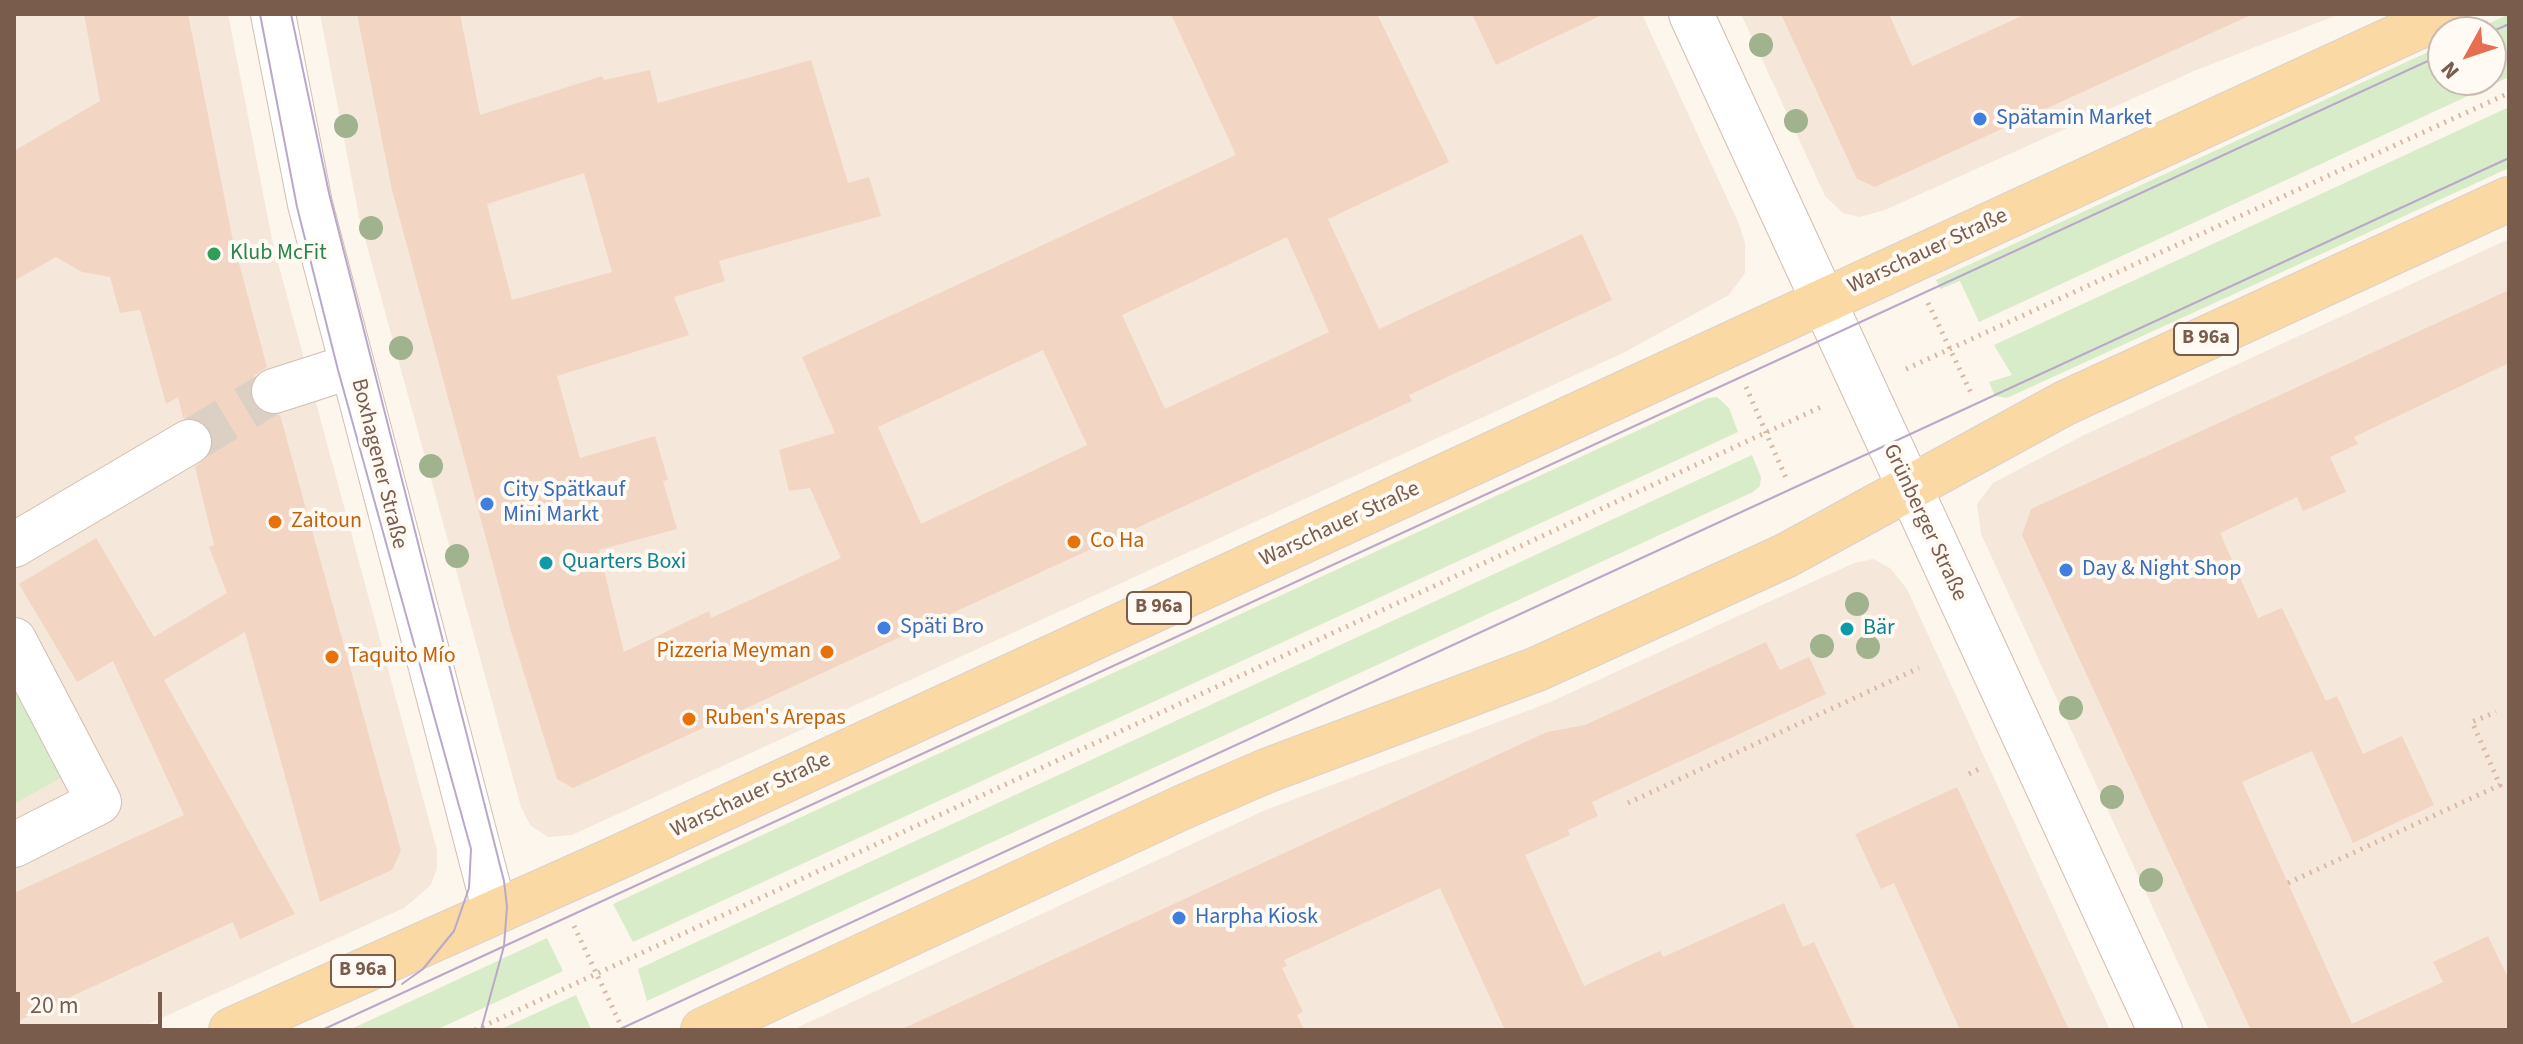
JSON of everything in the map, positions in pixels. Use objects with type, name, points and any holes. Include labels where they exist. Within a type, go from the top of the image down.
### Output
[{"type":"main road","name":"Warschauer Straße","points":[[231,1030],[554,885],[2446,14]]},
{"type":"main road","name":"B 96a","points":[[703,1030],[1252,777],[1537,669],[1800,549],[2065,403],[2509,199]]},
{"type":"street","name":"Boxhagener Straße","points":[[273,14],[310,204],[495,912]]},
{"type":"street","name":"Grünberger Straße","points":[[1691,14],[1908,490],[2160,1030]]},
{"type":"street","points":[[274,391],[352,366]]},
{"type":"street","points":[[14,545],[189,442]]},
{"type":"street","points":[[14,640],[99,802],[14,845]]},
{"type":"path","points":[[1905,369],[1951,351],[2509,93]]},
{"type":"path","points":[[1928,302],[1972,395]]},
{"type":"path","points":[[1745,387],[1786,478]]},
{"type":"path","points":[[475,1030],[1824,406]]},
{"type":"path","points":[[1628,803],[1919,668]]},
{"type":"path","points":[[2288,883],[2500,785],[2472,722],[2496,712]]},
{"type":"path","points":[[1969,774],[1981,768]]},
{"type":"path","points":[[554,885],[623,1030]]},
{"type":"shaded area","points":[[14,14],[228,14],[273,244],[437,850],[437,868],[431,885],[404,908],[135,1030],[14,1030]]},
{"type":"shaded area","points":[[320,14],[1642,14],[1739,224],[1745,243],[1745,273],[1729,295],[1623,353],[572,835],[548,837],[530,825],[521,807],[359,217]]},
{"type":"shaded area","points":[[1741,14],[2340,14],[2194,71],[1885,210],[1859,217],[1843,213],[1825,196]]},
{"type":"shaded area","points":[[2509,239],[2509,1030],[2209,1030],[1981,534],[1977,504],[1993,483],[2084,435]]},
{"type":"shaded area","points":[[1873,559],[1890,568],[1907,589],[2110,1030],[792,1030],[1263,811],[1548,703],[1854,563]]},
{"type":"green space","points":[[2509,14],[2507,78],[2507,16]]},
{"type":"green space","points":[[2427,52],[2427,96],[2468,96],[1979,322],[1960,281],[1940,289],[1936,280]]},
{"type":"green space","points":[[2509,107],[2509,168],[2007,398],[1995,396],[1989,382],[2012,375],[1994,345]]},
{"type":"green space","points":[[1717,397],[1729,408],[1738,432],[633,942],[613,904],[1708,398]]},
{"type":"green space","points":[[1752,455],[1761,477],[1760,486],[1753,492],[647,1001],[638,969]]},
{"type":"green space","points":[[14,688],[20,690],[64,776],[14,804]]},
{"type":"green space","points":[[547,938],[563,971],[436,1030],[349,1030]]},
{"type":"green space","points":[[576,995],[591,1029],[499,1030]]},
{"type":"building","points":[[84,14],[188,14],[233,241],[267,367],[255,375],[250,386],[250,398],[258,410],[268,415],[280,415],[401,851],[392,870],[320,902],[245,632],[164,680],[295,914],[240,939],[233,922],[14,1023],[14,893],[184,815],[113,661],[77,682],[19,584],[96,538],[154,637],[227,593],[209,547],[214,545],[195,467],[211,454],[214,441],[211,430],[201,420],[183,418],[178,397],[166,404],[140,310],[120,313],[110,277],[82,272],[56,257],[14,281],[14,151],[100,101]]},
{"type":"building","points":[[357,14],[460,14],[480,115],[602,76],[604,80],[650,70],[658,103],[811,60],[848,183],[869,177],[881,216],[719,261],[725,281],[674,297],[689,335],[557,376],[580,458],[655,436],[668,480],[663,481],[677,529],[599,550],[624,652],[709,611],[711,618],[841,558],[810,488],[789,491],[779,450],[835,433],[802,357],[1236,155],[1171,14],[1377,14],[1449,162],[1328,219],[1379,329],[1582,234],[1612,300],[1409,395],[1412,401],[573,788],[557,779],[512,635],[392,190]],"holes":[[[584,173],[612,272],[512,300],[487,204]],[[1287,237],[1329,332],[1165,409],[1122,315]],[[1043,350],[1087,445],[921,524],[878,427]]]},
{"type":"building","points":[[1472,14],[1604,14],[1496,65]]},
{"type":"building","points":[[1781,14],[1889,14],[1912,66],[2026,14],[2253,14],[1875,187],[1857,179]]},
{"type":"building","points":[[2509,290],[2509,363],[2354,437],[2358,444],[2330,457],[2346,492],[2303,511],[2297,497],[2220,533],[2258,618],[2282,608],[2326,701],[2337,696],[2363,754],[2402,736],[2434,805],[2353,843],[2312,751],[2242,782],[2352,1024],[2443,982],[2433,962],[2488,936],[2509,980],[2509,1030],[2251,1030],[2022,535],[2031,509]]},
{"type":"building","points":[[1766,642],[1780,670],[1809,657],[1826,694],[1592,802],[1598,816],[1568,830],[1570,835],[1525,855],[1584,986],[1660,951],[1663,957],[1784,903],[1803,947],[1814,942],[1855,1030],[1505,1030],[1440,888],[1284,960],[1287,966],[1282,968],[1303,1012],[1297,1015],[1304,1030],[900,1030],[1547,732],[1585,725]]},
{"type":"building","points":[[1957,787],[2069,1030],[1960,1030],[1894,883],[1881,889],[1855,834]]},
{"type":"tunnel","points":[[189,442],[274,391]]},
{"type":"tram line","points":[[260,14],[297,207],[338,370],[471,849],[469,888],[454,931],[423,969],[402,984]]},
{"type":"tram line","points":[[291,14],[329,193],[504,881],[507,907],[504,946],[481,1030]]},
{"type":"tram line","points":[[322,1030],[2427,61]]},
{"type":"tram line","points":[[618,1030],[2509,158]]},
{"type":"place","name":"Spätamin Market","points":[[1980,119]]},
{"type":"place","name":"Klub McFit","points":[[214,254]]},
{"type":"place","name":"City Spätkauf Mini Markt","points":[[487,504]]},
{"type":"place","name":"Zaitoun","points":[[275,522]]},
{"type":"place","name":"Co Ha","points":[[1074,542]]},
{"type":"place","name":"Quarters Boxi","points":[[546,563]]},
{"type":"place","name":"Day & Night Shop","points":[[2066,570]]},
{"type":"place","name":"Späti Bro","points":[[884,628]]},
{"type":"place","name":"Bär","points":[[1847,629]]},
{"type":"place","name":"Pizzeria Meyman","points":[[827,652]]},
{"type":"place","name":"Taquito Mío","points":[[332,657]]},
{"type":"place","name":"Ruben's Arepas","points":[[689,719]]},
{"type":"place","name":"Harpha Kiosk","points":[[1179,918]]}]
